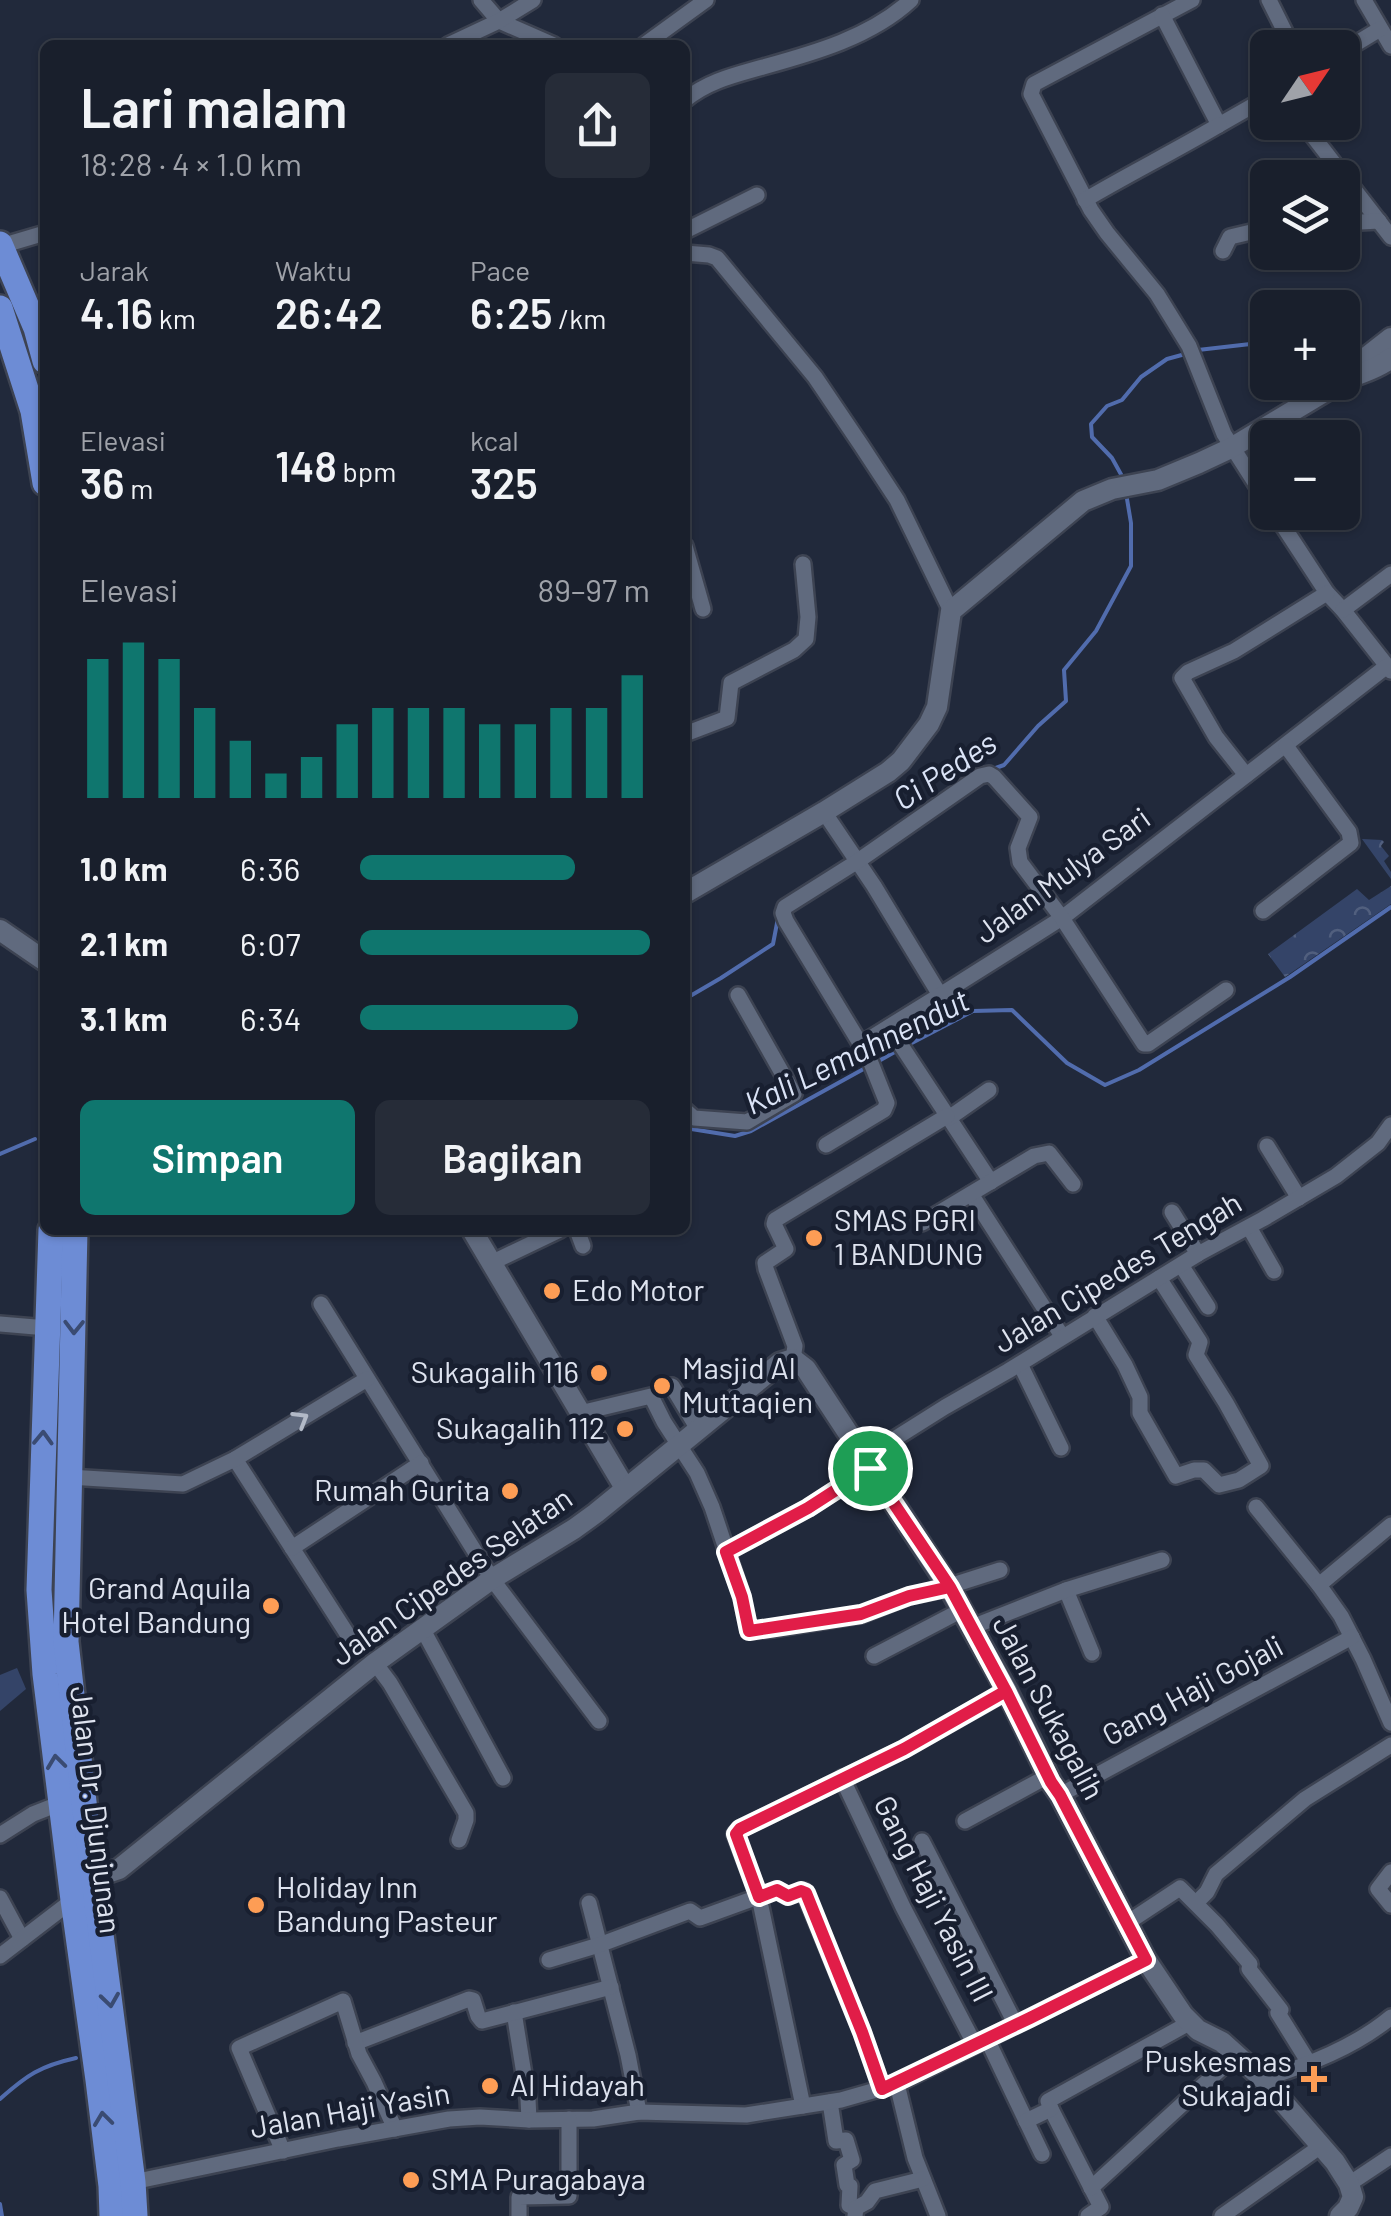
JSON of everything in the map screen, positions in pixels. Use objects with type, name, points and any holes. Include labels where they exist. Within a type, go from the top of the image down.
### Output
[{"type":"highway","points":[[0,245],[40,343]]},
{"type":"highway","points":[[0,308],[33,411],[40,453]]},
{"type":"highway","name":"Jalan Dr. Djunjunan","points":[[51,1235],[39,1590],[45,1674],[112,2216]]},
{"type":"highway","name":"Jalan Dr. Djunjunan","points":[[75,1235],[66,1642],[135,2216]]},
{"type":"street","points":[[480,0],[499,21],[543,40]]},
{"type":"street","points":[[459,40],[533,0]]},
{"type":"street","points":[[651,40],[706,0]]},
{"type":"street","points":[[690,97],[711,83],[857,35],[910,0]]},
{"type":"street","points":[[1192,0],[1031,89],[1086,200],[1106,232],[1158,294],[1191,351],[1231,448],[1250,476]]},
{"type":"street","points":[[1269,0],[1284,30]]},
{"type":"street","points":[[1364,0],[1391,46]]},
{"type":"street","points":[[1162,15],[1219,125]]},
{"type":"street","points":[[1360,41],[1380,29]]},
{"type":"street","points":[[1086,200],[1250,107]]},
{"type":"street","points":[[1316,140],[1391,237]]},
{"type":"street","points":[[690,229],[757,195]]},
{"type":"street","points":[[1360,222],[1380,221]]},
{"type":"street","points":[[1223,251],[1230,237],[1250,232]]},
{"type":"street","points":[[0,245],[40,234]]},
{"type":"street","points":[[690,253],[717,258],[815,377],[896,500],[951,612],[941,693],[929,724],[901,761],[824,812],[690,890]]},
{"type":"street","points":[[1360,365],[1391,338]]},
{"type":"street","points":[[1360,374],[1391,358]]},
{"type":"street","points":[[951,612],[1083,502],[1112,489],[1172,475],[1231,448],[1312,400]]},
{"type":"street","points":[[1286,530],[1327,593],[1389,669]]},
{"type":"street","points":[[690,564],[703,609]]},
{"type":"street","points":[[690,732],[727,718],[731,683],[794,650],[806,639],[803,564]]},
{"type":"street","points":[[1343,610],[1391,574]]},
{"type":"street","points":[[1246,775],[1216,737],[1182,678],[1234,651],[1327,593]]},
{"type":"street","name":"Jalan Mulya Sari","points":[[865,1051],[940,994],[1062,918],[1389,669]]},
{"type":"street","points":[[1263,911],[1351,843],[1349,832],[1286,746]]},
{"type":"street","points":[[826,1145],[884,1110],[887,1103],[865,1051],[782,913],[791,902],[858,861],[980,776],[988,774],[1030,817],[1018,848],[1020,862],[1062,918],[1144,1044],[1226,990]]},
{"type":"street","points":[[824,812],[940,994]]},
{"type":"street","points":[[0,930],[40,958]]},
{"type":"street","points":[[690,1114],[746,1122],[794,1094],[738,995]]},
{"type":"street","points":[[893,1033],[991,1182]]},
{"type":"street","points":[[948,1117],[989,1090]]},
{"type":"street","name":"Jalan Sukagalih","points":[[948,1117],[775,1220],[786,1249],[766,1263],[766,1269],[795,1346],[794,1358],[806,1369],[950,1587],[1146,1960],[1190,2023],[1222,2042],[1263,2079],[1349,2184]]},
{"type":"street","name":"Jalan Cipedes Tengah","points":[[726,1552],[808,1508],[945,1406],[1198,1254],[1300,1198],[1362,1158],[1391,1125]]},
{"type":"street","points":[[1267,1146],[1300,1198]]},
{"type":"street","points":[[922,1223],[1034,1156],[1050,1152],[1073,1184]]},
{"type":"street","points":[[971,1194],[1062,1336]]},
{"type":"street","points":[[1172,1212],[1198,1254]]},
{"type":"street","points":[[1249,1226],[1274,1270]]},
{"type":"street","points":[[475,1235],[625,1488]]},
{"type":"street","points":[[491,1263],[550,1235]]},
{"type":"street","points":[[579,1235],[583,1246]]},
{"type":"street","points":[[1181,1264],[1208,1308]]},
{"type":"street","points":[[1095,1316],[1125,1365],[1140,1396],[1140,1413],[1176,1476],[1204,1470],[1220,1485],[1239,1480],[1261,1466],[1196,1355],[1200,1342],[1159,1278]]},
{"type":"street","points":[[321,1304],[492,1578],[599,1721]]},
{"type":"street","points":[[0,1324],[48,1328]]},
{"type":"street","name":"Jalan Cipedes Selatan","points":[[95,1877],[120,1869],[422,1628],[492,1578],[574,1529],[780,1362],[794,1358]]},
{"type":"street","points":[[1020,1364],[1061,1448]]},
{"type":"street","points":[[69,1477],[183,1484],[234,1459],[368,1379]]},
{"type":"street","points":[[672,1386],[698,1429]]},
{"type":"street","points":[[580,1414],[651,1396],[697,1473],[712,1507],[742,1597],[749,1631],[861,1614],[1000,1570]]},
{"type":"street","points":[[234,1459],[353,1643]]},
{"type":"street","points":[[292,1548],[421,1463]]},
{"type":"street","points":[[1256,1507],[1340,1616],[1391,1723]]},
{"type":"street","points":[[1319,1585],[1391,1526]]},
{"type":"street","points":[[874,1656],[967,1618],[1162,1560]]},
{"type":"street","points":[[1066,1590],[1092,1653]]},
{"type":"street","points":[[422,1628],[504,1778]]},
{"type":"street","name":"Gang Haji Gojali","points":[[1060,1795],[1352,1637]]},
{"type":"street","points":[[376,1663],[466,1812],[459,1840]]},
{"type":"street","points":[[803,2106],[759,1897],[736,1834],[904,1749],[1006,1691]]},
{"type":"street","points":[[1196,1903],[1216,1874],[1305,1799],[1391,1745]]},
{"type":"street","points":[[965,1820],[1048,1776]]},
{"type":"street","name":"Gang Haji Yasin III","points":[[842,1778],[903,1907],[1042,2154]]},
{"type":"street","points":[[0,1835],[61,1802]]},
{"type":"street","points":[[922,1841],[1016,2025]]},
{"type":"street","points":[[1391,1872],[1378,1888],[1391,1905]]},
{"type":"street","points":[[1126,1923],[1178,1888],[1250,1964],[1281,2010],[1278,2013],[1309,2063]]},
{"type":"street","points":[[549,1960],[690,1911],[700,1918],[777,1890],[788,1896],[806,1893],[862,2032],[889,2086],[938,2216]]},
{"type":"street","points":[[0,1898],[22,1939]]},
{"type":"street","points":[[0,1956],[72,1900]]},
{"type":"street","points":[[590,1903],[639,2112]]},
{"type":"street","name":"Jalan Haji Yasin","points":[[133,2182],[449,2119],[569,2120],[639,2112],[746,2114],[830,2102],[889,2086],[1146,1960]]},
{"type":"street","points":[[355,2043],[469,1999],[482,2021],[611,1987]]},
{"type":"street","points":[[282,2150],[239,2048],[343,2002],[355,2043],[394,2129]]},
{"type":"street","points":[[514,2012],[528,2120]]},
{"type":"street","points":[[1263,2079],[1309,2063],[1376,2029],[1391,2017]]},
{"type":"street","points":[[1088,2216],[1101,2206],[1048,2101],[1190,2023]]},
{"type":"street","points":[[1091,2188],[1237,2054]]},
{"type":"street","points":[[830,2102],[836,2141],[846,2140],[852,2160],[844,2165],[850,2206],[862,2210],[875,2191],[923,2178]]},
{"type":"street","points":[[1026,2121],[1052,2109]]},
{"type":"street","points":[[519,2216],[519,2197],[569,2196],[569,2120]]},
{"type":"street","points":[[1222,2216],[1321,2146]]},
{"type":"street","points":[[1340,2216],[1353,2197],[1349,2184],[1391,2156]]},
{"type":"green space","points":[[1362,839],[1384,842],[1381,846],[1389,856],[1384,861],[1391,879]]},
{"type":"green space","points":[[1391,886],[1391,904],[1285,977],[1268,954],[1357,889],[1369,900]]},
{"type":"green space","points":[[17,1668],[26,1689],[0,1711],[0,1675]]},
{"type":"waterway","name":"Ci Pedes","points":[[1198,350],[1250,344]]},
{"type":"waterway","name":"Ci Pedes","points":[[1123,478],[1112,458],[1092,437],[1091,424],[1107,406],[1122,400],[1141,377],[1167,359],[1189,353]]},
{"type":"waterway","name":"Ci Pedes","points":[[993,769],[1004,765],[1066,701],[1064,670],[1096,631],[1131,566],[1126,493]]},
{"type":"waterway","name":"Kali Lemahnendut","points":[[908,1045],[973,1011],[1012,1010],[1067,1063],[1105,1085],[1139,1070],[1290,977],[1391,907]]},
{"type":"waterway","name":"Ci Pedes","points":[[690,996],[773,944],[778,918]]},
{"type":"waterway","name":"Kali Lemahnendut","points":[[877,1062],[900,1049]]},
{"type":"waterway","name":"Kali Lemahnendut","points":[[690,1129],[735,1136],[751,1131],[869,1066]]},
{"type":"waterway","name":"Ci Pedes","points":[[0,1154],[35,1139]]},
{"type":"waterway","points":[[0,2099],[35,2072],[76,2058]]},
{"type":"waterway","points":[[0,2204],[2,2216]]},
{"type":"place","name":"SMAS PGRI 1 BANDUNG","points":[[814,1238]]},
{"type":"place","name":"Edo Motor","points":[[552,1291]]},
{"type":"place","name":"Sukagalih 116","points":[[599,1373]]},
{"type":"place","name":"Masjid Al Muttaqien","points":[[662,1386]]},
{"type":"place","name":"Sukagalih 112","points":[[625,1429]]},
{"type":"place","name":"Rumah Gurita","points":[[510,1491]]},
{"type":"place","name":"Grand Aquila Hotel Bandung","points":[[271,1606]]},
{"type":"place","name":"Holiday Inn Bandung Pasteur","points":[[256,1905]]},
{"type":"place","name":"Puskesmas Sukajadi","points":[[1314,2079]]},
{"type":"place","name":"Al Hidayah","points":[[490,2086]]},
{"type":"place","name":"SMA Puragabaya","points":[[411,2180]]},
{"type":"route","points":[[870,1468],[808,1508],[726,1552],[749,1631],[861,1614],[909,1596],[950,1587],[1006,1691],[1051,1782],[1146,1960],[882,2089],[806,1893],[788,1896],[777,1890],[759,1897],[736,1834],[806,1795],[904,1749],[1006,1691],[972,1627],[950,1587],[870,1468]]}]
